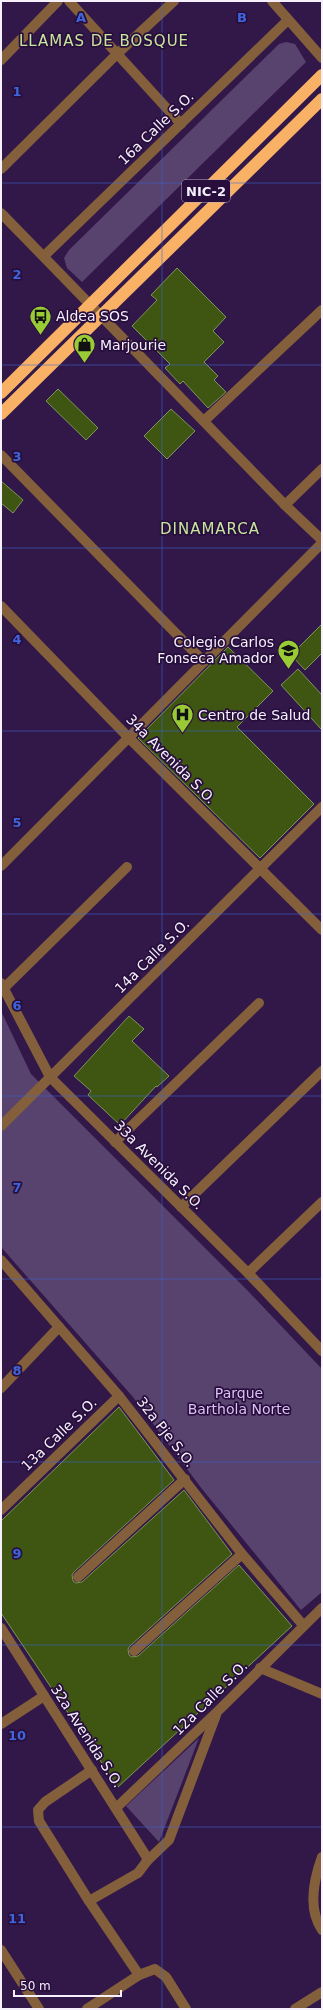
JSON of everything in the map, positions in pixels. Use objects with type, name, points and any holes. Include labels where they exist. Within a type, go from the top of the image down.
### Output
[{"type":"highway","name":"NIC-2","points":[[1,393],[91,306],[322,75]]},
{"type":"highway","name":"NIC-2","points":[[1,414],[322,99]]},
{"type":"street","points":[[1,60],[58,1]]},
{"type":"street","points":[[69,1],[181,124]]},
{"type":"street","points":[[1,169],[117,54],[174,1]]},
{"type":"street","points":[[272,1],[322,58]]},
{"type":"street","name":"16a Calle S.O.","points":[[44,256],[288,20]]},
{"type":"street","points":[[1,213],[285,505],[322,540]]},
{"type":"street","points":[[204,421],[322,310]]},
{"type":"street","points":[[1,455],[204,662]]},
{"type":"street","points":[[285,505],[322,469]]},
{"type":"street","points":[[1,866],[322,543]]},
{"type":"street","name":"34a Avenida S.O.","points":[[1,606],[128,737],[322,930]]},
{"type":"street","name":"14a Calle S.O.","points":[[1,1126],[322,807]]},
{"type":"street","points":[[2,985],[126,867]]},
{"type":"street","name":"33a Avenida S.O.","points":[[2,985],[50,1077],[321,1347]]},
{"type":"street","points":[[115,1142],[258,1002]]},
{"type":"street","points":[[181,1207],[322,1071]]},
{"type":"street","points":[[248,1273],[322,1202]]},
{"type":"street","name":"32a Pje S.O.","points":[[1,1260],[119,1396],[242,1554],[303,1626]]},
{"type":"street","points":[[1,1388],[60,1328]]},
{"type":"street","name":"13a Calle S.O.","points":[[1,1510],[119,1396]]},
{"type":"street","points":[[78,1578],[185,1479]]},
{"type":"street","points":[[134,1651],[242,1554]]},
{"type":"street","name":"12a Calle S.O.","points":[[116,1808],[217,1712],[322,1608]]},
{"type":"street","name":"32a Avenida S.O.","points":[[1,1628],[116,1808],[146,1856],[147,1861]]},
{"type":"street","points":[[260,1668],[322,1694]]},
{"type":"street","points":[[1,1724],[44,1696]]},
{"type":"street","points":[[89,1901],[138,1873],[147,1861],[169,1840],[217,1712]]},
{"type":"street","points":[[92,1770],[45,1802],[38,1810],[38,1821],[89,1901],[139,1975]]},
{"type":"street","points":[[322,1857],[314,1877],[313,1903],[318,1924],[322,1930]]},
{"type":"street","points":[[1,1950],[38,2009]]},
{"type":"street","points":[[87,2009],[139,1975],[155,1969],[166,1977],[186,2009]]},
{"type":"street","points":[[295,2009],[322,1992]]},
{"type":"green space","points":[[286,42],[295,44],[306,62],[82,282],[67,268],[64,258],[69,250],[279,44]]},
{"type":"green space","name":"Parque Barthola Norte","points":[[1,1011],[31,1074],[249,1292],[322,1369],[322,1592],[301,1610],[202,1489],[133,1397],[1,1247]]},
{"type":"green space","points":[[199,1738],[159,1842],[126,1806]]},
{"type":"building","points":[[177,268],[226,317],[213,331],[224,342],[204,362],[218,376],[214,380],[226,392],[208,408],[183,381],[180,384],[165,368],[170,364],[132,326],[157,300],[151,295]]},
{"type":"building","points":[[58,389],[98,428],[86,440],[46,401]]},
{"type":"building","points":[[171,409],[195,431],[167,459],[144,436]]},
{"type":"building","points":[[1,481],[23,500],[13,513],[1,503]]},
{"type":"building","points":[[322,624],[322,653],[305,670],[291,655]]},
{"type":"building","name":"Centro de Salud","points":[[228,647],[273,691],[237,727],[314,804],[260,858],[138,738]]},
{"type":"building","points":[[298,669],[322,695],[322,730],[281,685]]},
{"type":"building","points":[[129,1016],[144,1029],[132,1041],[169,1076],[157,1087],[156,1086],[120,1125],[88,1095],[91,1091],[74,1076]]},
{"type":"building","points":[[119,1407],[174,1480],[74,1572],[72,1575],[73,1581],[76,1583],[82,1582],[184,1490],[232,1554],[130,1646],[128,1649],[129,1655],[132,1657],[138,1656],[239,1565],[292,1626],[118,1787],[1,1613],[1,1521]]},
{"type":"place","name":"Aldea SOS","points":[[41,336]]},
{"type":"place","name":"Marjourie","points":[[85,364]]},
{"type":"place","name":"Colegio Carlos Fonseca Amador","points":[[289,670]]},
{"type":"place","name":"Centro de Salud","points":[[182,734]]},
{"type":"district","name":"LLAMAS DE BOSQUE","points":[[104,41]]},
{"type":"district","name":"DINAMARCA","points":[[210,529]]}]
